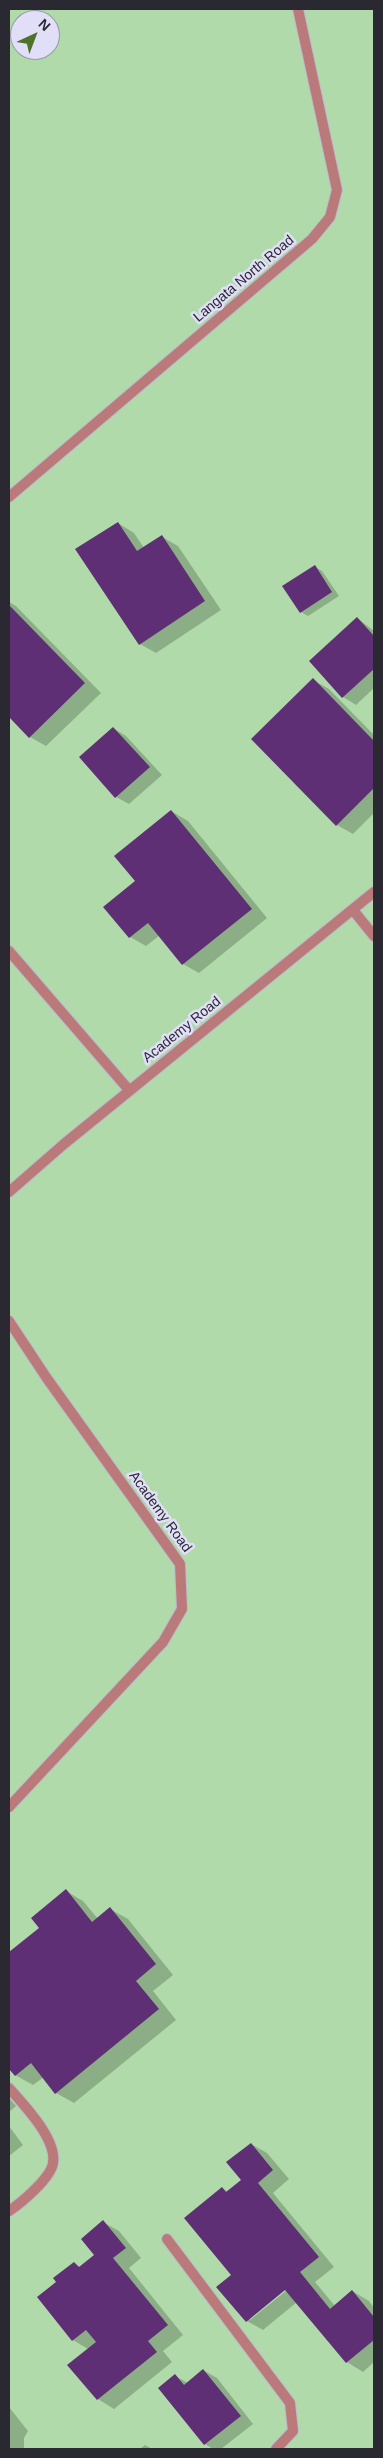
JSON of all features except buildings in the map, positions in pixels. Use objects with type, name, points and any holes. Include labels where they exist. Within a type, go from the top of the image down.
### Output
[{"type":"street","name":"Langata North Road","points":[[9,497],[312,239],[330,217],[337,190],[298,9]]},
{"type":"street","name":"Academy Road","points":[[9,1192],[129,1090],[374,892]]},
{"type":"street","points":[[353,910],[374,936]]},
{"type":"street","points":[[9,951],[129,1090]]},
{"type":"street","name":"Academy Road","points":[[9,1321],[46,1377],[180,1564],[182,1609],[163,1642],[9,1807]]},
{"type":"street","points":[[9,2088],[37,2120],[53,2152],[53,2165],[46,2176],[20,2203],[9,2211]]},
{"type":"street","points":[[167,2239],[290,2403],[293,2430],[276,2449]]},
{"type":"green space","points":[[9,9],[374,9],[374,2449],[9,2449]]}]
